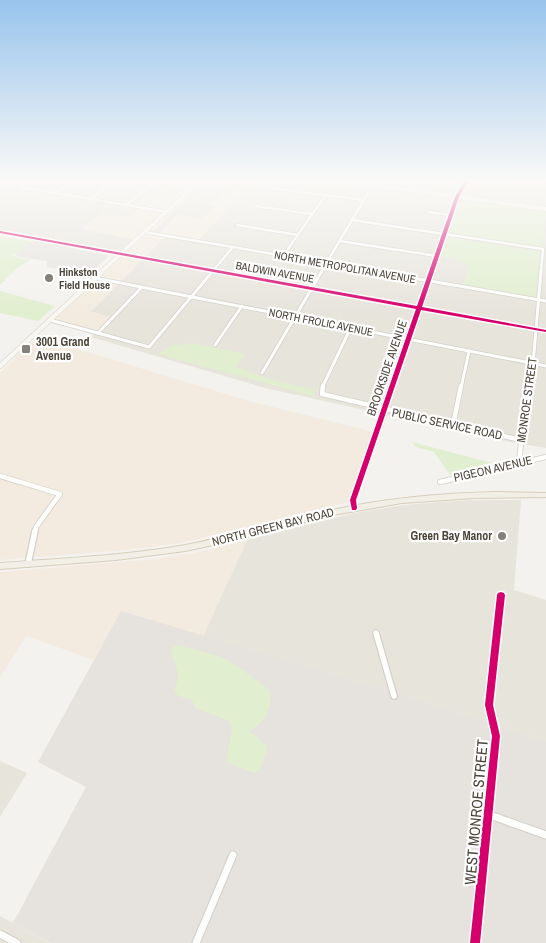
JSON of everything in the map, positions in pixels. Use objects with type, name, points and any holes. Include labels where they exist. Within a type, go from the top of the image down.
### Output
[{"type":"main road","name":"NORTH GREEN BAY ROAD","points":[[0,566],[132,555],[184,548],[354,508],[410,499],[457,496],[546,495]]},
{"type":"street","points":[[0,366],[153,224]]},
{"type":"street","points":[[283,256],[305,224]]},
{"type":"street","points":[[262,373],[350,224]]},
{"type":"street","points":[[378,224],[444,234]]},
{"type":"street","name":"BROOKSIDE AVENUE","points":[[354,508],[352,500],[448,224]]},
{"type":"street","points":[[237,225],[298,235]]},
{"type":"street","name":"BALDWIN AVENUE","points":[[0,232],[546,331]]},
{"type":"street","name":"NORTH METROPOLITAN AVENUE","points":[[144,232],[546,301]]},
{"type":"street","name":"MONROE STREET","points":[[444,234],[543,249],[544,261],[538,300],[530,398],[524,416],[519,462]]},
{"type":"street","points":[[340,241],[437,256]]},
{"type":"street","points":[[50,320],[149,347],[232,247]]},
{"type":"street","points":[[541,273],[546,274]]},
{"type":"street","name":"NORTH FROLIC AVENUE","points":[[95,278],[546,366]]},
{"type":"street","points":[[98,333],[142,287]]},
{"type":"street","points":[[214,345],[242,306]]},
{"type":"street","name":"PUBLIC SERVICE ROAD","points":[[351,328],[322,388],[321,393],[325,396],[521,440]]},
{"type":"street","points":[[453,425],[469,351]]},
{"type":"street","name":"PIGEON AVENUE","points":[[440,482],[519,462],[546,458]]},
{"type":"street","points":[[0,476],[60,494],[36,527],[28,564]]},
{"type":"street","name":"WEST MONROE STREET","points":[[475,943],[490,815],[496,736],[488,705],[501,594]]},
{"type":"street","points":[[376,633],[394,696]]},
{"type":"street","points":[[490,815],[546,835]]},
{"type":"street","points":[[196,943],[233,855]]},
{"type":"street","points":[[0,934],[17,943]]},
{"type":"shaded area","points":[[0,224],[88,224],[82,229],[133,239],[118,252],[0,230]]},
{"type":"shaded area","points":[[88,224],[149,224],[133,239],[82,229]]},
{"type":"shaded area","points":[[157,224],[214,224],[199,240],[167,235],[90,311],[110,317],[97,331],[58,320],[57,318]]},
{"type":"shaded area","points":[[161,224],[168,224],[161,232],[152,232]]},
{"type":"shaded area","points":[[214,224],[546,224],[546,448],[515,443],[265,388],[91,337],[110,317],[90,312],[167,235],[199,240]]},
{"type":"shaded area","points":[[31,242],[72,246],[70,248],[108,255],[106,257],[108,257],[88,273],[47,267],[47,261],[15,256],[17,255],[15,254]]},
{"type":"shaded area","points":[[38,337],[249,401],[374,432],[349,502],[181,543],[126,550],[0,560],[0,372]]},
{"type":"shaded area","points":[[470,500],[521,500],[514,590],[546,600],[546,741],[430,703],[203,636],[247,540],[354,513],[404,505]]},
{"type":"shaded area","points":[[247,540],[203,636],[121,611],[94,660],[26,636],[0,677],[0,572],[156,559],[199,552]]},
{"type":"shaded area","points":[[121,611],[430,703],[546,741],[546,943],[51,943],[13,923],[86,787],[38,762]]},
{"type":"shaded area","points":[[0,761],[27,773],[0,817]]},
{"type":"shaded area","points":[[0,916],[13,923],[50,943],[0,943]]},
{"type":"green space","points":[[452,224],[545,224],[542,247],[449,233]]},
{"type":"green space","points":[[0,237],[32,241],[12,256],[31,260],[17,268],[0,285]]},
{"type":"green space","points":[[448,237],[540,252],[536,297],[464,285],[469,266],[471,266],[464,262],[441,256]]},
{"type":"green space","points":[[0,291],[55,306],[38,321],[0,313]]},
{"type":"green space","points":[[192,343],[245,354],[236,367],[273,380],[317,390],[313,396],[158,354],[171,346]]},
{"type":"green space","points":[[412,442],[492,463],[451,476],[434,452],[416,447]]},
{"type":"green space","points":[[179,645],[221,657],[270,690],[271,702],[267,714],[250,731],[268,747],[260,769],[254,773],[226,762],[232,729],[230,721],[195,708],[192,700],[178,696],[174,691],[178,676],[175,662],[170,652],[173,647]]},
{"type":"cycle path","points":[[354,508],[353,500],[448,224]]},
{"type":"cycle path","points":[[0,232],[546,331]]},
{"type":"cycle path","points":[[475,943],[496,736],[489,705],[501,595]]},
{"type":"place","name":"Hinkston Field House","points":[[49,278]]},
{"type":"place","name":"3001 Grand Avenue","points":[[26,349]]},
{"type":"place","name":"Green Bay Manor","points":[[502,536]]}]
